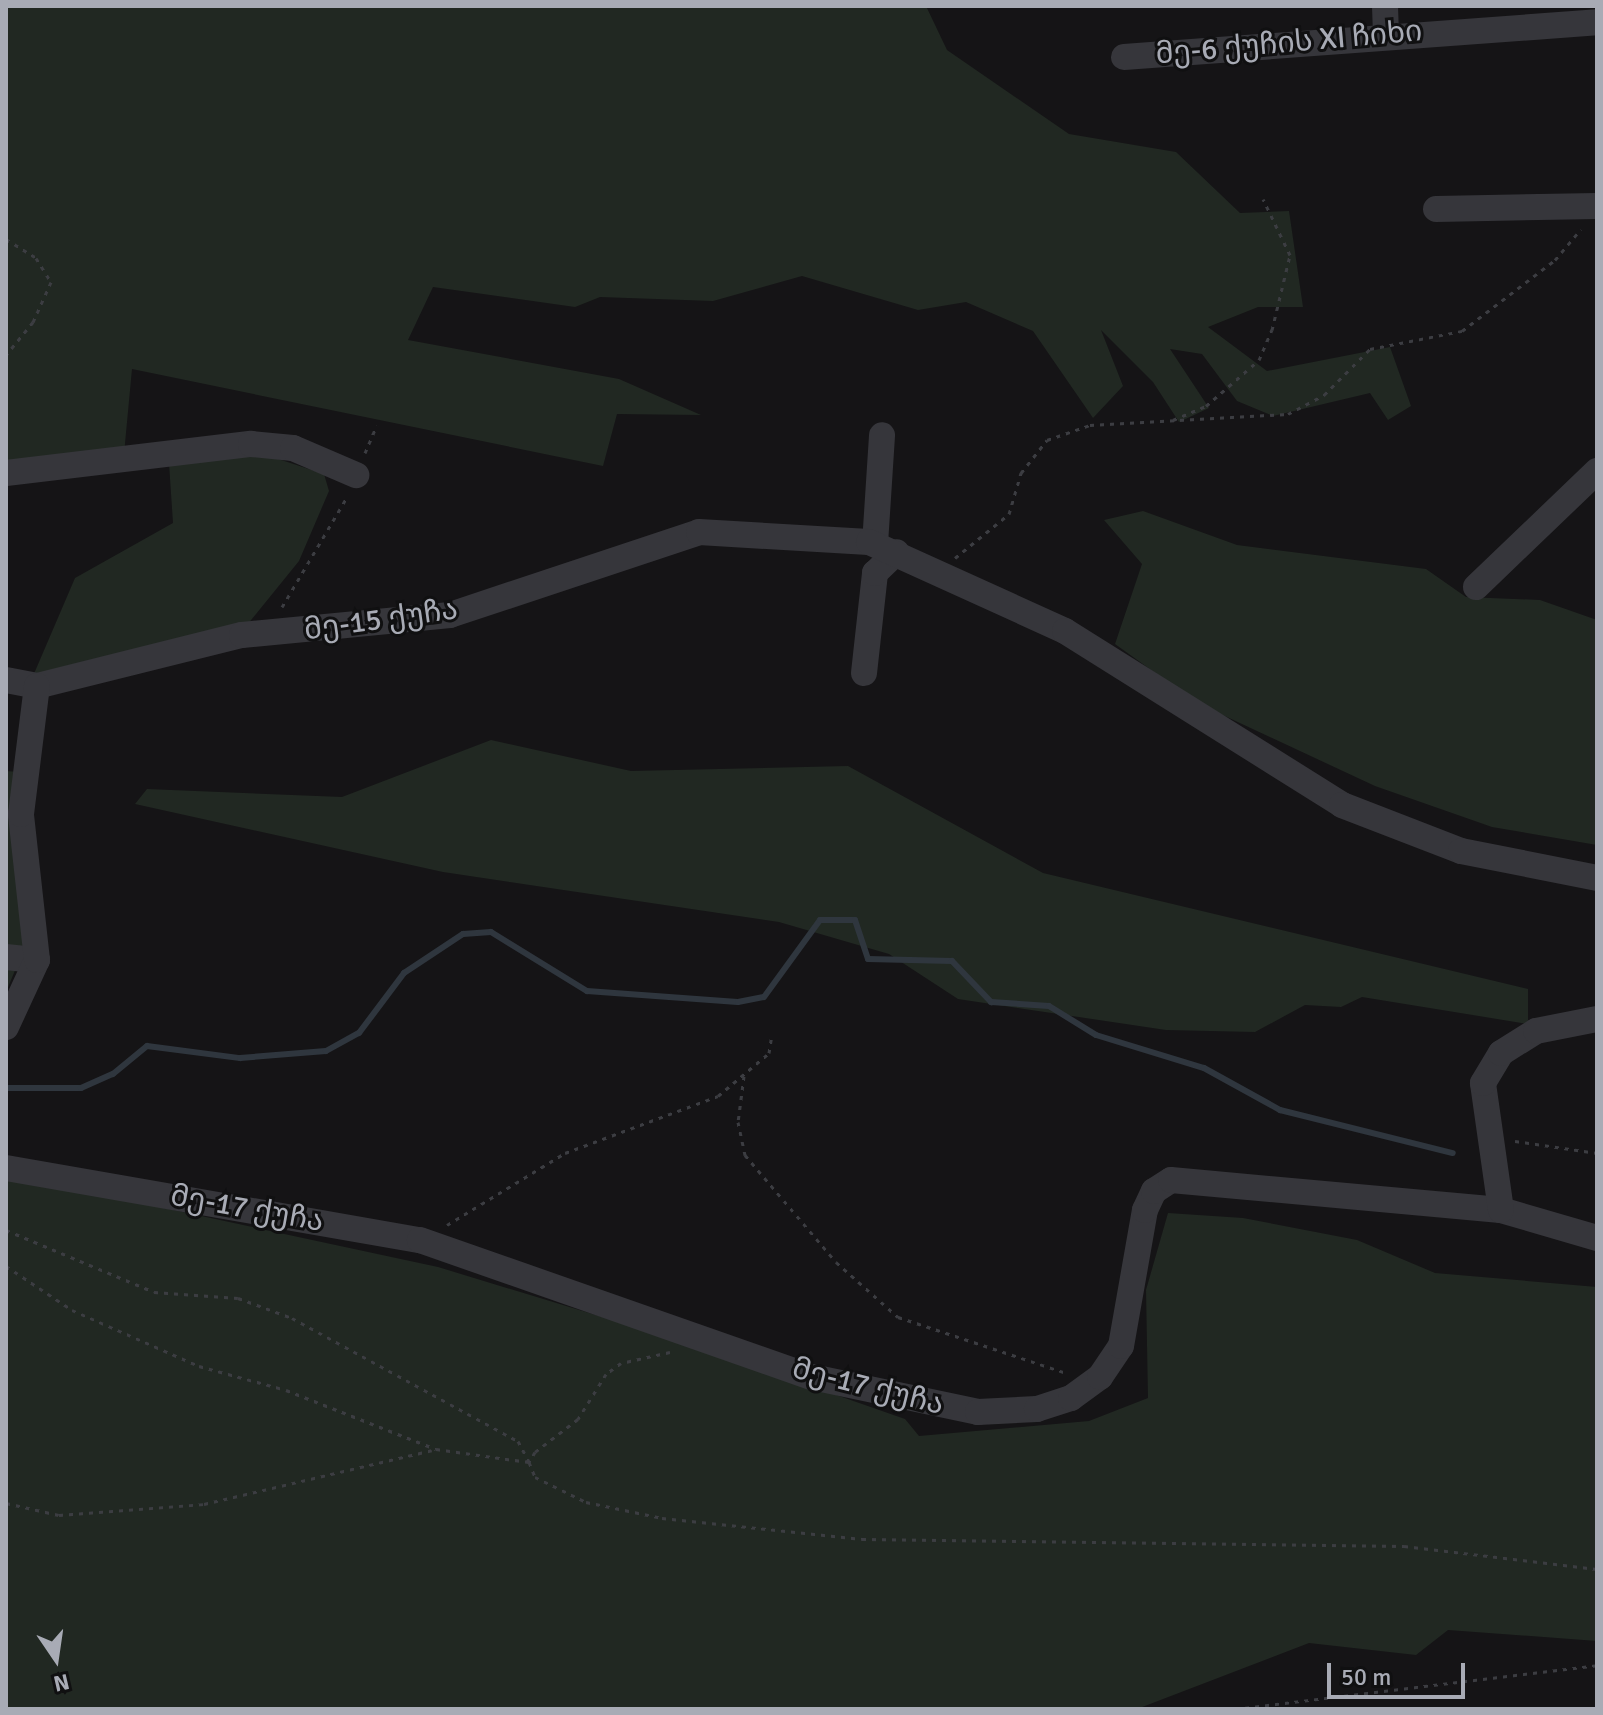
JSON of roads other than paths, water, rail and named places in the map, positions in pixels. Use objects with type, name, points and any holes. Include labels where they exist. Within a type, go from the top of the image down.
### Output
[{"type":"street","points":[[1385,6],[1386,35]]},
{"type":"street","name":"მე-6 ქუჩის XI ჩიხი","points":[[1124,57],[1386,35],[1597,22]]},
{"type":"street","points":[[1436,209],[1593,213]]},
{"type":"street","points":[[864,673],[875,573],[886,548],[882,435]]},
{"type":"street","points":[[6,473],[251,444],[293,448],[356,475]]},
{"type":"street","points":[[1476,587],[1597,471]]},
{"type":"street","name":"მე-15 ქუჩა","points":[[37,686],[264,634],[450,615],[699,532],[767,532],[886,548],[924,563],[1065,631],[1342,805],[1461,851],[1597,878]]},
{"type":"street","points":[[6,680],[37,686],[37,726],[14,785],[37,960],[6,1027]]},
{"type":"street","points":[[6,957],[37,960]]},
{"type":"street","points":[[1501,1210],[1483,1083],[1501,1053],[1536,1031],[1597,1019]]},
{"type":"street","name":"მე-17 ქუჩა","points":[[6,1168],[420,1240],[812,1377],[918,1405],[1037,1409],[1092,1382],[1121,1346],[1145,1210],[1154,1191],[1171,1180],[1501,1210],[1597,1238]]},
{"type":"waterway","points":[[6,1088],[81,1088],[113,1074],[147,1046],[240,1058],[326,1051],[359,1033],[404,973],[463,934],[491,932],[587,991],[738,1002],[764,997],[820,920],[855,920],[868,959],[952,961],[991,1002],[1049,1006],[1096,1035],[1204,1068],[1280,1110],[1453,1153]]}]
